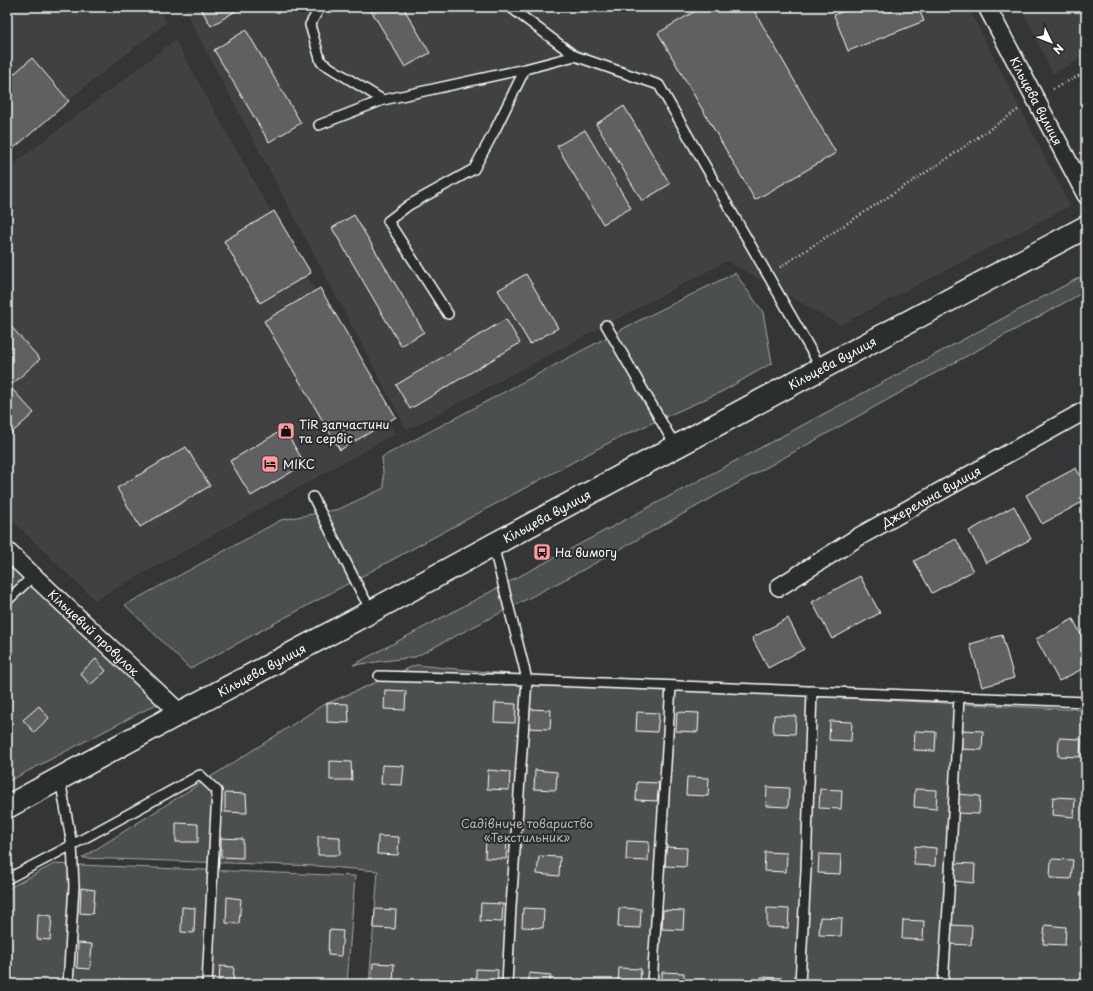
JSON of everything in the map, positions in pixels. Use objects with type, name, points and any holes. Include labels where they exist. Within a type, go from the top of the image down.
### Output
[{"type":"main road","name":"Кільцева вулиця","points":[[7,807],[180,713],[372,612],[821,368],[1086,227]]},
{"type":"street","name":"Кільцева вулиця","points":[[987,7],[1086,195]]},
{"type":"street","name":"Джерельна вулиця","points":[[779,587],[860,536],[1086,410]]},
{"type":"street","name":"Кільцевий провулок","points":[[7,551],[180,713]]},
{"type":"lane","points":[[320,7],[310,25],[321,62],[383,100]]},
{"type":"lane","points":[[510,7],[575,56],[659,85],[821,368]]},
{"type":"lane","points":[[319,125],[383,100],[525,69],[575,56]]},
{"type":"lane","points":[[448,314],[388,221],[409,204],[474,169],[525,69]]},
{"type":"lane","points":[[606,325],[669,434],[678,446]]},
{"type":"lane","points":[[313,497],[362,596],[372,612]]},
{"type":"lane","points":[[493,545],[526,680],[511,898],[507,984]]},
{"type":"lane","points":[[7,601],[33,576]]},
{"type":"lane","points":[[379,676],[526,680],[1086,702]]},
{"type":"lane","points":[[652,984],[671,686]]},
{"type":"lane","points":[[800,984],[806,870],[812,691]]},
{"type":"lane","points":[[943,984],[950,892],[959,697]]},
{"type":"lane","points":[[7,879],[200,774],[217,791],[207,984]]},
{"type":"lane","points":[[60,779],[72,845],[74,886],[68,984]]},
{"type":"path","points":[[767,275],[948,158],[1035,98],[1086,72]]},
{"type":"shaded area","points":[[7,7],[159,7],[166,23],[7,148]]},
{"type":"shaded area","points":[[183,7],[968,7],[1070,206],[840,325],[727,261],[407,430]]},
{"type":"shaded area","points":[[1021,7],[1086,7],[1086,56],[1053,74]]},
{"type":"shaded area","points":[[175,40],[395,434],[95,600],[7,516],[7,169]]},
{"type":"green space","points":[[735,273],[763,312],[772,363],[723,391],[612,441],[190,669],[125,605],[281,520],[339,509],[384,488],[382,457],[630,325]]},
{"type":"green space","points":[[1086,274],[1086,291],[939,371],[581,571],[415,657],[353,665]]},
{"type":"green space","points":[[7,539],[172,696],[7,782]]},
{"type":"green space","name":"Садівниче товариство «Текстильник»","points":[[416,665],[550,678],[802,696],[1086,710],[1086,984],[369,984],[378,871],[317,866],[82,858],[321,706]]},
{"type":"green space","points":[[54,864],[355,876],[347,984],[7,984],[7,889]]},
{"type":"building","points":[[200,7],[238,7],[239,9],[211,26]]},
{"type":"building","points":[[369,7],[403,7],[430,53],[405,67]]},
{"type":"building","points":[[702,7],[752,7],[836,153],[755,200],[658,33]]},
{"type":"building","points":[[853,7],[918,7],[924,21],[848,51],[834,15]]},
{"type":"building","points":[[246,30],[301,123],[269,142],[214,50]]},
{"type":"building","points":[[32,58],[69,101],[7,154],[7,80]]},
{"type":"building","points":[[624,106],[670,184],[642,201],[596,124]]},
{"type":"building","points":[[585,130],[631,208],[603,224],[557,146]]},
{"type":"building","points":[[274,211],[311,273],[260,303],[224,241]]},
{"type":"building","points":[[354,215],[424,332],[401,346],[332,228]]},
{"type":"building","points":[[526,274],[558,328],[530,344],[498,290]]},
{"type":"building","points":[[320,288],[396,417],[340,450],[264,321]]},
{"type":"building","points":[[506,319],[520,343],[410,409],[396,385]]},
{"type":"building","points":[[7,322],[40,359],[7,389]]},
{"type":"building","points":[[12,389],[34,413],[7,437],[7,394]]},
{"type":"building","points":[[284,429],[305,464],[251,496],[230,461]]},
{"type":"building","points":[[186,447],[210,486],[140,527],[117,488]]},
{"type":"building","points":[[1076,468],[1086,488],[1086,500],[1042,524],[1026,495]]},
{"type":"building","points":[[1014,506],[1031,539],[986,563],[969,531]]},
{"type":"building","points":[[956,539],[973,571],[932,593],[914,561]]},
{"type":"building","points":[[860,576],[880,613],[832,639],[812,602]]},
{"type":"building","points":[[788,618],[804,649],[768,668],[752,638]]},
{"type":"building","points":[[1073,619],[1086,644],[1086,667],[1059,681],[1036,639]]},
{"type":"building","points":[[1002,635],[1014,678],[982,687],[970,644]]},
{"type":"building","points":[[96,659],[106,671],[90,685],[80,673]]},
{"type":"building","points":[[385,690],[406,691],[405,710],[384,709]]},
{"type":"building","points":[[327,703],[348,704],[349,723],[327,722]]},
{"type":"building","points":[[495,703],[516,704],[515,723],[494,722]]},
{"type":"building","points":[[39,706],[49,718],[34,732],[23,720]]},
{"type":"building","points":[[529,709],[551,710],[550,729],[528,728]]},
{"type":"building","points":[[637,712],[659,713],[657,732],[636,731]]},
{"type":"building","points":[[677,712],[699,713],[698,732],[676,731]]},
{"type":"building","points":[[774,715],[796,716],[795,734],[773,733]]},
{"type":"building","points":[[830,721],[852,722],[851,741],[829,740]]},
{"type":"building","points":[[961,730],[983,731],[982,750],[960,749]]},
{"type":"building","points":[[915,731],[936,732],[935,751],[914,750]]},
{"type":"building","points":[[1059,738],[1081,739],[1080,757],[1058,756]]},
{"type":"building","points":[[330,761],[351,762],[352,780],[330,780]]},
{"type":"building","points":[[382,765],[404,766],[402,785],[381,784]]},
{"type":"building","points":[[488,770],[510,772],[509,790],[487,789]]},
{"type":"building","points":[[535,770],[557,772],[556,790],[534,789]]},
{"type":"building","points":[[687,777],[709,778],[708,796],[686,795]]},
{"type":"building","points":[[637,782],[659,783],[657,801],[636,800]]},
{"type":"building","points":[[767,787],[789,788],[788,807],[766,806]]},
{"type":"building","points":[[820,789],[842,790],[841,809],[819,808]]},
{"type":"building","points":[[915,789],[937,790],[936,809],[914,807]]},
{"type":"building","points":[[225,793],[246,794],[247,813],[225,812]]},
{"type":"building","points":[[958,794],[980,796],[979,814],[957,813]]},
{"type":"building","points":[[1053,797],[1075,798],[1074,817],[1052,815]]},
{"type":"building","points":[[176,823],[198,824],[198,842],[176,842]]},
{"type":"building","points":[[318,836],[340,837],[340,855],[318,855]]},
{"type":"building","points":[[378,836],[399,837],[398,855],[377,854]]},
{"type":"building","points":[[221,838],[243,839],[243,858],[221,857]]},
{"type":"building","points":[[486,839],[507,840],[506,859],[485,858]]},
{"type":"building","points":[[627,841],[649,842],[648,861],[626,860]]},
{"type":"building","points":[[915,846],[936,848],[935,866],[914,865]]},
{"type":"building","points":[[666,847],[687,848],[686,867],[665,866]]},
{"type":"building","points":[[765,852],[787,853],[786,872],[764,871]]},
{"type":"building","points":[[819,854],[841,855],[840,874],[818,873]]},
{"type":"building","points":[[539,856],[560,857],[559,876],[537,874]]},
{"type":"building","points":[[1051,859],[1073,860],[1071,879],[1050,878]]},
{"type":"building","points":[[954,863],[975,864],[974,883],[953,881]]},
{"type":"building","points":[[81,888],[95,890],[93,914],[80,913]]},
{"type":"building","points":[[227,897],[241,899],[239,924],[226,923]]},
{"type":"building","points":[[481,903],[503,904],[502,922],[480,921]]},
{"type":"building","points":[[182,907],[195,908],[194,933],[181,932]]},
{"type":"building","points":[[523,908],[544,909],[543,928],[522,927]]},
{"type":"building","points":[[619,908],[641,909],[640,928],[618,927]]},
{"type":"building","points":[[767,908],[789,909],[788,928],[767,927]]},
{"type":"building","points":[[375,909],[396,910],[395,929],[374,928]]},
{"type":"building","points":[[663,910],[684,911],[683,930],[662,929]]},
{"type":"building","points":[[38,914],[52,916],[50,940],[37,939]]},
{"type":"building","points":[[820,917],[842,918],[841,936],[819,935]]},
{"type":"building","points":[[903,920],[924,921],[923,940],[902,939]]},
{"type":"building","points":[[950,925],[972,926],[971,945],[949,944]]},
{"type":"building","points":[[1045,925],[1066,927],[1065,945],[1043,944]]},
{"type":"building","points":[[329,930],[343,931],[341,956],[328,955]]},
{"type":"building","points":[[78,943],[92,944],[90,969],[77,968]]},
{"type":"building","points":[[373,963],[394,964],[393,982],[371,981]]},
{"type":"building","points":[[220,966],[234,967],[233,984],[219,984]]},
{"type":"building","points":[[619,968],[641,969],[640,984],[618,984]]},
{"type":"building","points":[[476,969],[498,970],[497,984],[476,984]]},
{"type":"building","points":[[662,972],[684,973],[684,984],[662,984]]},
{"type":"building","points":[[529,973],[551,975],[550,984],[529,984]]},
{"type":"building","points":[[761,977],[782,978],[782,984],[760,984]]},
{"type":"building","points":[[808,980],[829,981],[829,984],[808,984]]},
{"type":"building","points":[[906,981],[927,982],[927,984],[905,984]]},
{"type":"place","name":"TiR запчастини та сервіс","points":[[286,431]]},
{"type":"place","name":"МІКС","points":[[270,464]]},
{"type":"place","name":"На вимогу","points":[[542,552]]}]
